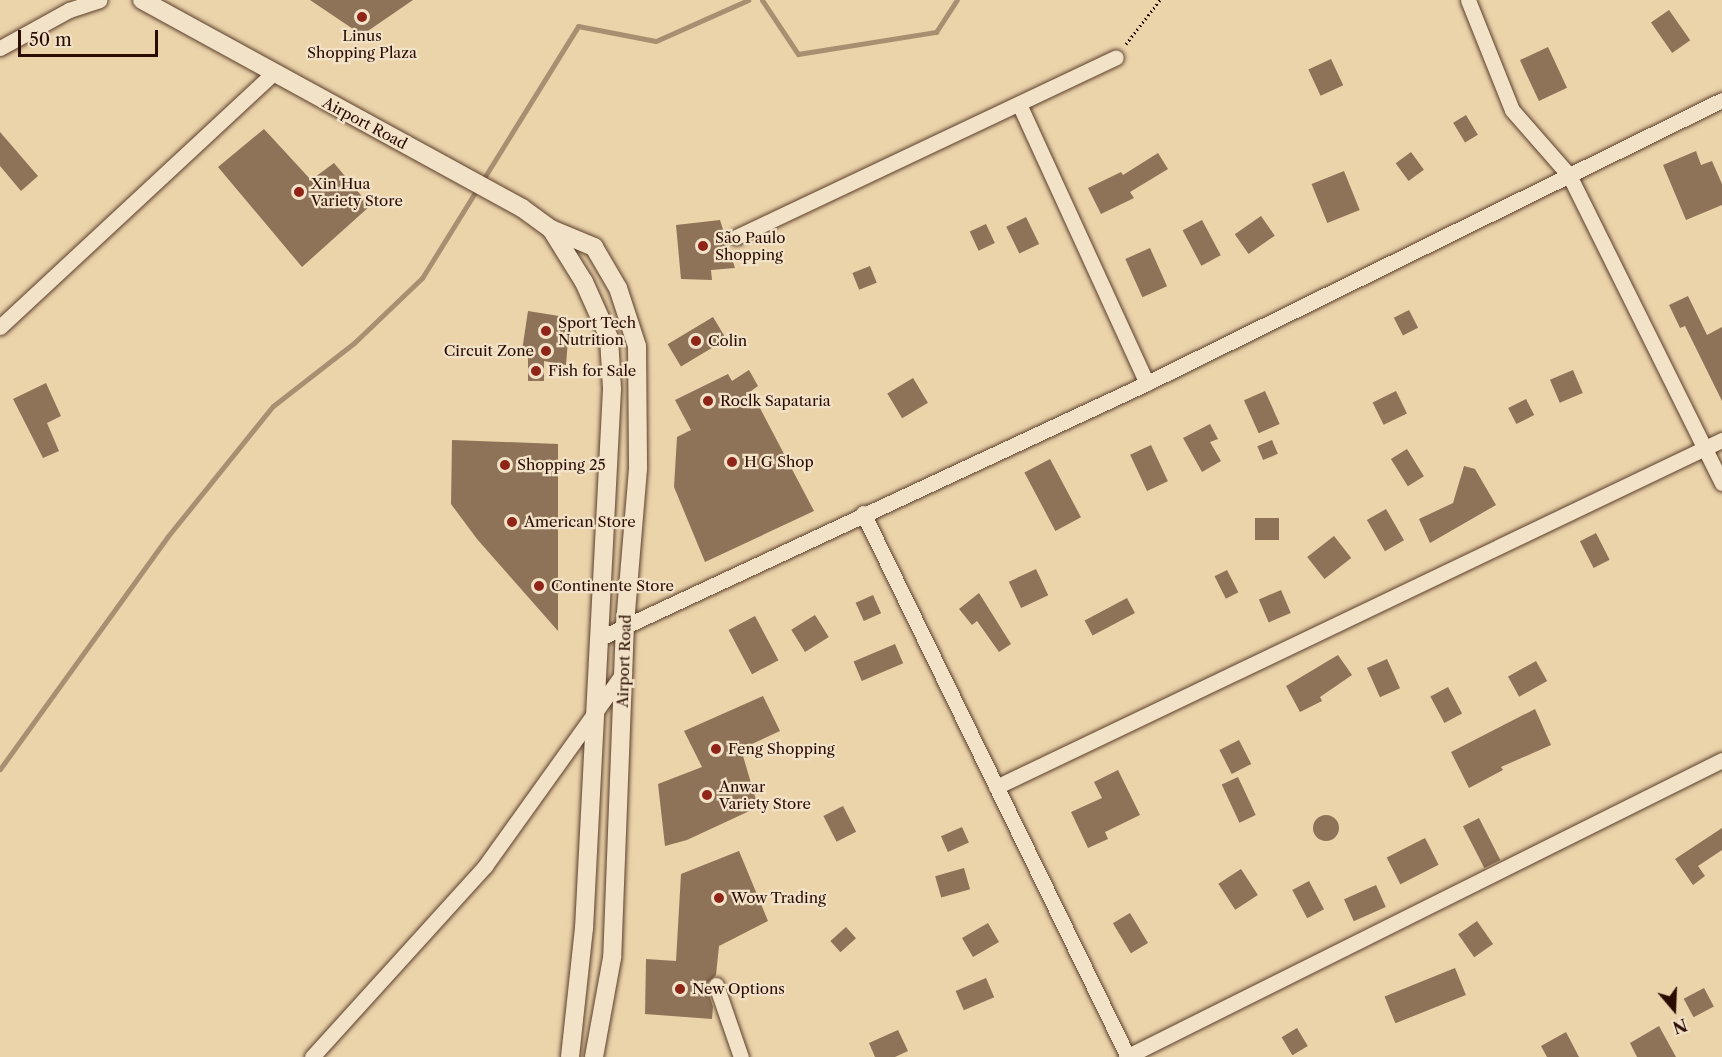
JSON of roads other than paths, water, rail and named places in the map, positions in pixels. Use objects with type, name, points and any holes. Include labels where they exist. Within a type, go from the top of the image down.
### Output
[{"type":"street","points":[[0,48],[69,10],[99,0]]},
{"type":"street","name":"Airport Road","points":[[142,0],[472,180],[522,208],[551,229],[594,247],[618,288],[638,346],[638,469],[625,624],[612,958],[594,1057]]},
{"type":"street","name":"Airport Road","points":[[164,0],[177,21]]},
{"type":"street","points":[[1468,0],[1512,110],[1569,175],[1722,483]]},
{"type":"street","points":[[736,237],[1116,57]]},
{"type":"street","points":[[0,327],[273,73]]},
{"type":"street","points":[[600,638],[625,624],[863,513],[1147,383],[1722,100]]},
{"type":"street","points":[[1019,104],[1147,383]]},
{"type":"street","name":"Airport Road","points":[[551,229],[584,282],[609,338],[612,389],[584,928],[570,1057]]},
{"type":"street","points":[[996,787],[1722,440]]},
{"type":"street","points":[[863,513],[1127,1057],[1722,760]]},
{"type":"street","points":[[312,1057],[485,867],[624,672]]},
{"type":"street","points":[[716,985],[741,1057]]},
{"type":"waterway","points":[[0,769],[168,536],[273,406],[354,343],[422,278],[578,26],[656,41],[748,0]]},
{"type":"waterway","points":[[762,0],[798,54],[936,32],[957,0]]},
{"type":"place","name":"Linus Shopping Plaza","points":[[362,17]]},
{"type":"place","name":"Xin Hua Variety Store","points":[[299,192]]},
{"type":"place","name":"São Paulo Shopping","points":[[703,246]]},
{"type":"place","name":"Sport Tech Nutrition","points":[[546,331]]},
{"type":"place","name":"Colin","points":[[696,341]]},
{"type":"place","name":"Circuit Zone","points":[[546,351]]},
{"type":"place","name":"Fish for Sale","points":[[536,371]]},
{"type":"place","name":"Roclk Sapataria","points":[[708,401]]},
{"type":"place","name":"H G Shop","points":[[732,462]]},
{"type":"place","name":"Shopping 25","points":[[505,465]]},
{"type":"place","name":"American Store","points":[[512,522]]},
{"type":"place","name":"Continente Store","points":[[539,586]]},
{"type":"place","name":"Feng Shopping","points":[[716,749]]},
{"type":"place","name":"Anwar Variety Store","points":[[707,795]]},
{"type":"place","name":"Wow Trading","points":[[719,898]]},
{"type":"place","name":"New Options","points":[[680,989]]}]
